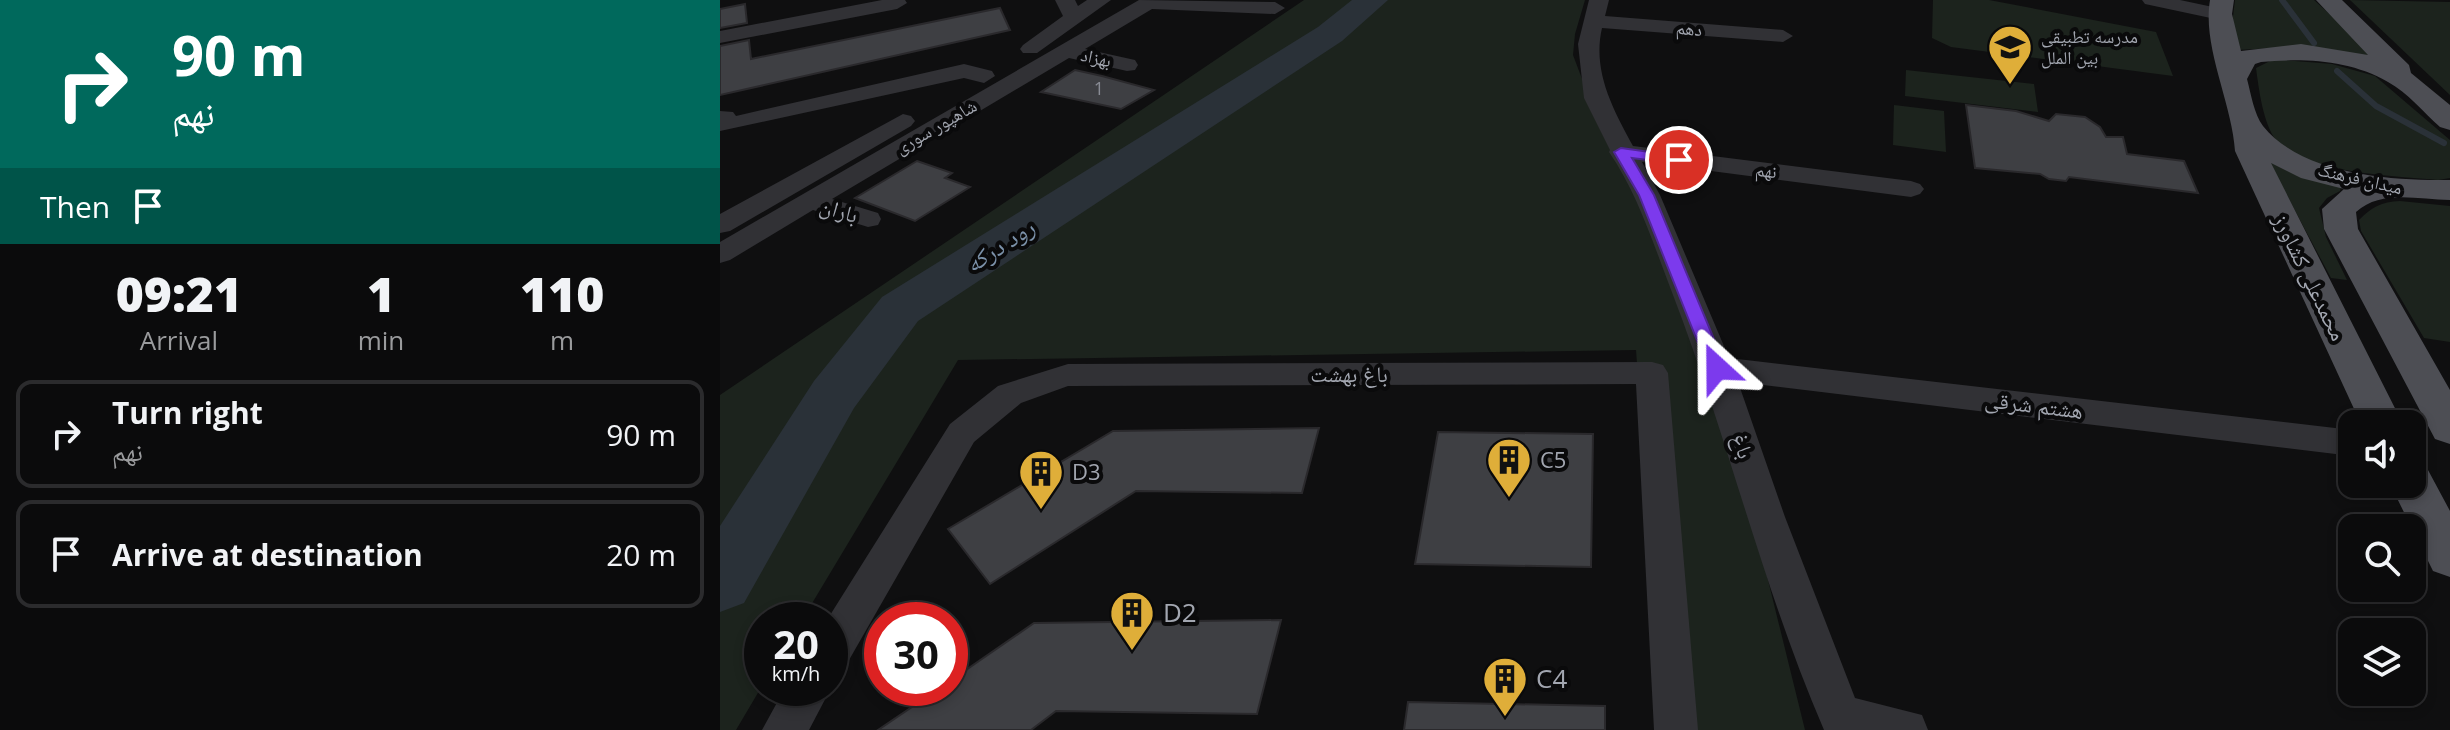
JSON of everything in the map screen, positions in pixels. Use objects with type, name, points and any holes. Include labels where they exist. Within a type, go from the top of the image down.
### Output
[{"type":"main road","points":[[2328,0],[2450,121]]},
{"type":"main road","points":[[2217,5],[2248,127]]},
{"type":"main road","points":[[2235,77],[2244,58],[2282,51],[2339,57],[2368,64],[2450,109]]},
{"type":"main road","name":"میدان فرهنگ","points":[[2248,127],[2267,148],[2295,163],[2331,176],[2379,187],[2441,192]]},
{"type":"main road","name":"محمدعلی کشاورز","points":[[2248,127],[2250,151],[2375,410]]},
{"type":"main road","points":[[2379,187],[2344,202],[2339,209],[2341,229],[2450,428]]},
{"type":"main road","points":[[2420,498],[2450,557]]},
{"type":"street","points":[[720,225],[1060,30],[1069,8],[1101,0]]},
{"type":"street","points":[[2152,0],[2217,5]]},
{"type":"street","points":[[1150,2],[1275,8]]},
{"type":"street","name":"شاهپور سوری","points":[[720,254],[1150,2]]},
{"type":"street","points":[[720,37],[825,7],[897,3]]},
{"type":"street","name":"دهم","points":[[1597,11],[1783,36]]},
{"type":"street","name":"باغ","points":[[1597,11],[1588,44],[1595,98],[1621,152],[1647,195],[1717,368],[1766,517],[1840,716],[1906,730]]},
{"type":"street","name":"بهزاد","points":[[1066,51],[1127,65]]},
{"type":"street","points":[[720,118],[725,117],[725,125],[964,71],[984,76]]},
{"type":"street","name":"نهم","points":[[1621,152],[1911,189]]},
{"type":"street","name":"باران","points":[[810,201],[868,219]]},
{"type":"street","name":"هشتم شرقی","points":[[1717,368],[2338,441]]},
{"type":"street","name":"باغ بهشت","points":[[848,623],[962,433],[990,405],[1029,384],[1068,375],[1652,373],[1676,730]]},
{"type":"street","points":[[784,730],[798,706]]},
{"type":"shaded area","points":[[1304,0],[1585,0],[1575,34],[1573,55],[1590,100],[1645,212],[1750,507],[1805,730],[1664,730],[1636,350],[958,360],[813,602],[744,602],[744,706],[750,706],[736,730],[720,730],[720,395]]},
{"type":"shaded area","points":[[1933,0],[1989,0],[2156,32],[2173,76],[1951,47],[1932,38]]},
{"type":"shaded area","points":[[2235,0],[2314,0],[2394,72],[2276,48],[2236,50],[2232,25]]},
{"type":"shaded area","points":[[2350,0],[2450,2],[2450,95]]},
{"type":"shaded area","points":[[2270,61],[2332,64],[2375,76],[2450,140],[2450,178],[2438,180],[2352,171],[2329,167],[2289,151],[2276,140],[2268,125],[2256,68]]},
{"type":"shaded area","points":[[1906,70],[2034,84],[2038,112],[1905,96]]},
{"type":"shaded area","points":[[1894,105],[1944,111],[1946,152],[1893,145]]},
{"type":"shaded area","points":[[2269,162],[2341,187],[2319,208],[2326,237],[2347,280],[2331,278]]},
{"type":"shaded area","points":[[2400,201],[2450,206],[2450,342],[2424,338],[2361,231],[2359,220],[2368,212],[2382,204]]},
{"type":"building","points":[[745,4],[747,23],[720,28],[720,9]]},
{"type":"building","points":[[1000,8],[1010,30],[720,95],[720,46],[749,40],[751,59]]},
{"type":"building","points":[[1075,70],[1154,90],[1121,109],[1041,92]]},
{"type":"building","points":[[1966,105],[2016,111],[2049,121],[2056,114],[2085,117],[2100,127],[2106,137],[2123,137],[2127,154],[2184,161],[2198,193],[2069,177],[2066,181],[2049,179],[2040,174],[1975,168]]},
{"type":"building","points":[[917,161],[952,173],[945,178],[970,187],[915,221],[855,198]]},
{"type":"building","name":"D3","points":[[1319,428],[1302,493],[1136,491],[990,584],[948,529],[1113,431]]},
{"type":"building","name":"C5","points":[[1438,432],[1593,434],[1591,567],[1415,564]]},
{"type":"building","name":"D2","points":[[1281,620],[1257,714],[1056,711],[1031,730],[878,730],[913,706],[968,706],[968,669],[1034,623]]},
{"type":"building","name":"C4","points":[[1408,702],[1605,706],[1605,730],[1404,730]]},
{"type":"waterway","name":"رود درکه","points":[[720,583],[834,395],[900,309],[1330,34],[1372,0]]},
{"type":"waterway","points":[[2282,0],[2314,43]]},
{"type":"waterway","points":[[2337,71],[2376,106],[2444,143]]},
{"type":"place","name":"مدرسه تطبیقی بین الملل","points":[[2010,86]]},
{"type":"place","name":"C5","points":[[1509,499]]},
{"type":"place","name":"D3","points":[[1041,511]]},
{"type":"place","name":"D2","points":[[1132,652]]},
{"type":"place","name":"C4","points":[[1505,718]]},
{"type":"route","points":[[1679,160],[1621,152],[1647,195],[1717,368]]}]
